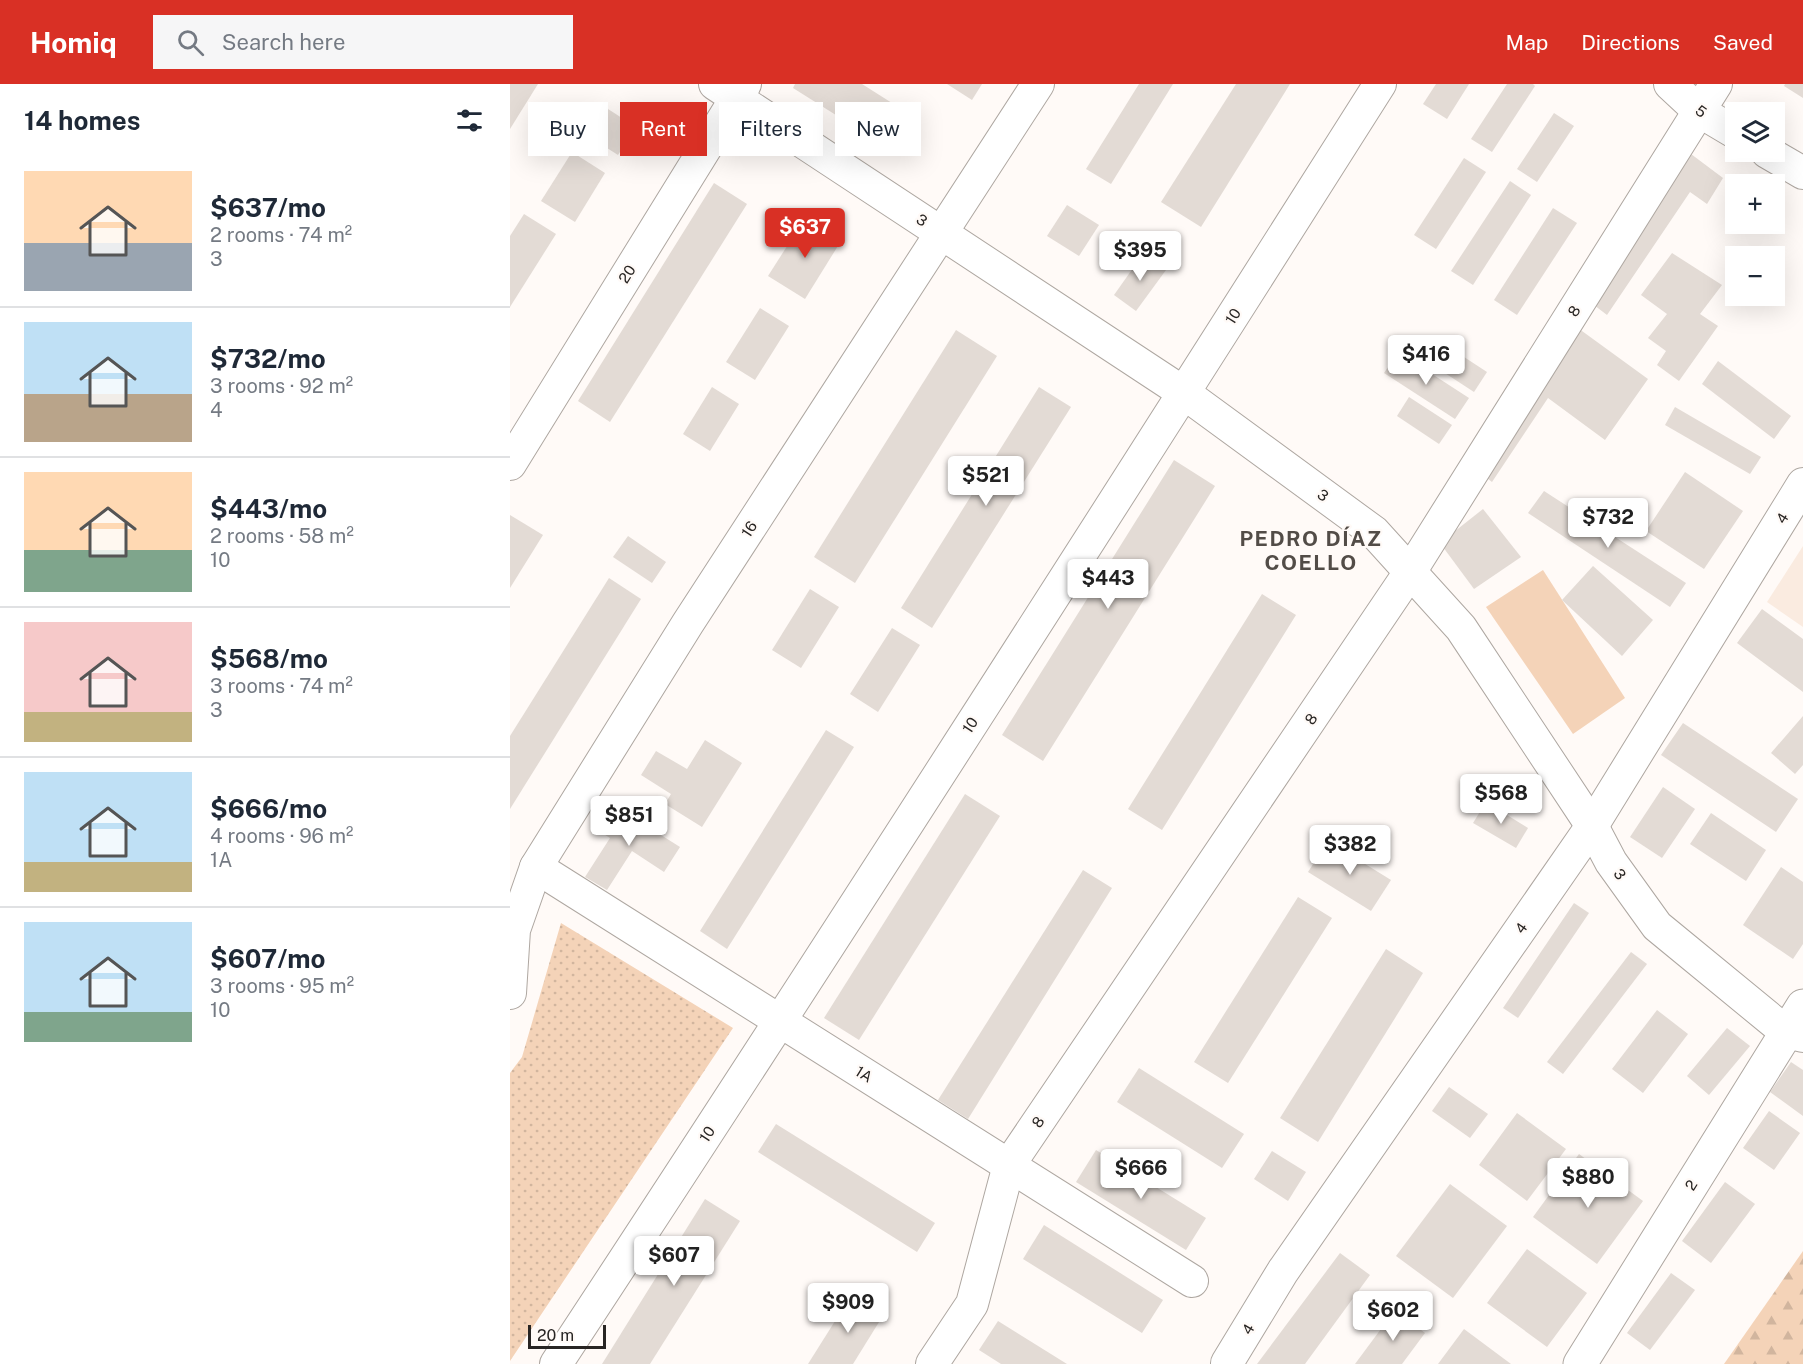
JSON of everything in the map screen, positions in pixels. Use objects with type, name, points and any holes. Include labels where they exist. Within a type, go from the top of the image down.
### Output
[{"type":"street","name":"16","points":[[510,993],[514,930],[536,867],[688,623],[1038,84]]},
{"type":"street","name":"10","points":[[556,1364],[781,1022],[1380,84]]},
{"type":"street","name":"5","points":[[1671,84],[1699,111],[1725,126]]},
{"type":"street","name":"8","points":[[932,1364],[972,1304],[1009,1165],[1410,572],[1716,84]]},
{"type":"street","name":"3","points":[[732,89],[942,233],[1184,393],[1374,532],[1461,628],[1592,826],[1611,862],[1657,926],[1797,1025]]},
{"type":"street","name":"20","points":[[510,464],[732,89]]},
{"type":"street","points":[[1784,162],[1803,173]]},
{"type":"street","name":"4","points":[[1228,1363],[1283,1271],[1592,826],[1803,484]]},
{"type":"street","name":"1A","points":[[536,867],[1192,1281]]},
{"type":"street","name":"2","points":[[1580,1364],[1797,1025]]},
{"type":"shaded area","points":[[1803,546],[1803,627],[1767,602]]},
{"type":"green space","points":[[1543,570],[1625,698],[1573,734],[1486,607]]},
{"type":"green space","points":[[561,923],[733,1028],[510,1361],[510,1073],[522,1057]]},
{"type":"green space","points":[[1803,1251],[1803,1364],[1724,1364]]},
{"type":"building","points":[[510,84],[538,84],[510,129]]},
{"type":"building","points":[[795,84],[862,84],[890,102],[835,102],[835,114],[823,107],[823,102],[815,102],[793,88]]},
{"type":"building","points":[[947,84],[982,84],[972,100]]},
{"type":"building","points":[[1139,84],[1173,84],[1111,184],[1086,169]]},
{"type":"building","points":[[1236,84],[1290,84],[1201,227],[1161,202]]},
{"type":"building","points":[[1436,84],[1469,84],[1447,119],[1423,104]]},
{"type":"building","points":[[1507,84],[1533,84],[1535,86],[1492,152],[1471,139]]},
{"type":"building","points":[[1785,84],[1803,84],[1803,98],[1784,86]]},
{"type":"building","points":[[608,109],[620,117],[620,152],[618,155],[608,149]]},
{"type":"building","points":[[1554,113],[1574,126],[1537,182],[1517,169]]},
{"type":"building","points":[[1683,148],[1723,178],[1707,204],[1690,192],[1607,315],[1594,305]]},
{"type":"building","points":[[569,156],[578,156],[605,173],[575,222],[541,201]]},
{"type":"building","points":[[1464,158],[1486,172],[1436,249],[1414,235]]},
{"type":"building","points":[[1510,181],[1531,195],[1473,285],[1451,271]]},
{"type":"building","points":[[714,183],[747,204],[610,422],[578,401]]},
{"type":"building","points":[[1067,205],[1099,225],[1079,256],[1047,236]]},
{"type":"building","points":[[1553,208],[1577,223],[1517,315],[1494,300]]},
{"type":"building","points":[[524,214],[556,234],[510,307],[510,236]]},
{"type":"building","points":[[805,218],[841,241],[805,299],[768,276]]},
{"type":"building","points":[[1672,253],[1722,285],[1700,314],[1718,326],[1679,381],[1657,365],[1666,351],[1648,338],[1667,314],[1641,295]]},
{"type":"building","points":[[1143,254],[1166,270],[1136,311],[1114,295]]},
{"type":"building","points":[[760,308],[789,326],[755,380],[726,362]]},
{"type":"building","points":[[1571,323],[1648,379],[1605,440],[1548,398],[1492,482],[1478,471]]},
{"type":"building","points":[[956,330],[997,356],[855,583],[814,557]]},
{"type":"building","points":[[1441,342],[1487,372],[1474,392],[1428,362]]},
{"type":"building","points":[[1398,352],[1469,398],[1455,419],[1384,373]]},
{"type":"building","points":[[1718,361],[1791,416],[1774,439],[1702,384]]},
{"type":"building","points":[[712,387],[739,404],[710,451],[683,434]]},
{"type":"building","points":[[1039,387],[1071,407],[932,628],[901,608]]},
{"type":"building","points":[[1409,397],[1452,425],[1439,444],[1397,416]]},
{"type":"building","points":[[1675,407],[1761,457],[1750,474],[1665,425]]},
{"type":"building","points":[[1174,460],[1215,486],[1043,761],[1002,735]]},
{"type":"building","points":[[1685,472],[1743,511],[1704,569],[1646,531]]},
{"type":"building","points":[[1544,491],[1686,583],[1670,607],[1528,513]]},
{"type":"building","points":[[1483,509],[1521,557],[1474,589],[1440,543]]},
{"type":"building","points":[[510,515],[543,535],[510,588]]},
{"type":"building","points":[[628,536],[666,562],[652,583],[613,557]]},
{"type":"building","points":[[1593,566],[1653,620],[1622,656],[1562,600]]},
{"type":"building","points":[[609,578],[641,599],[510,809],[510,736]]},
{"type":"building","points":[[810,589],[839,607],[801,668],[772,650]]},
{"type":"building","points":[[1262,594],[1296,615],[1162,830],[1128,809]]},
{"type":"building","points":[[1762,609],[1803,639],[1803,692],[1737,643]]},
{"type":"building","points":[[892,628],[920,645],[878,712],[850,694]]},
{"type":"building","points":[[1803,716],[1803,765],[1795,774],[1771,753]]},
{"type":"building","points":[[1683,723],[1798,799],[1776,832],[1661,755]]},
{"type":"building","points":[[826,730],[854,747],[727,949],[700,931]]},
{"type":"building","points":[[705,740],[742,763],[702,827],[665,804],[671,794],[641,775],[656,751],[687,769]]},
{"type":"building","points":[[1663,787],[1695,809],[1662,858],[1630,837]]},
{"type":"building","points":[[965,794],[1000,816],[859,1040],[824,1018]]},
{"type":"building","points":[[1486,802],[1528,828],[1516,848],[1473,823]]},
{"type":"building","points":[[615,806],[680,847],[664,872],[632,851],[607,890],[585,877],[610,838],[599,831]]},
{"type":"building","points":[[1711,813],[1766,850],[1746,881],[1690,844]]},
{"type":"building","points":[[1328,841],[1391,880],[1371,911],[1308,872]]},
{"type":"building","points":[[1781,867],[1803,882],[1803,944],[1793,959],[1743,925]]},
{"type":"building","points":[[1083,870],[1112,888],[968,1119],[938,1100]]},
{"type":"building","points":[[1298,897],[1332,918],[1228,1083],[1194,1062]]},
{"type":"building","points":[[1574,903],[1589,913],[1518,1018],[1503,1008]]},
{"type":"building","points":[[1386,949],[1423,973],[1318,1142],[1280,1118]]},
{"type":"building","points":[[1631,952],[1647,964],[1563,1074],[1547,1062]]},
{"type":"building","points":[[1657,1010],[1688,1034],[1643,1093],[1612,1069]]},
{"type":"building","points":[[1727,1028],[1750,1046],[1709,1095],[1687,1076]]},
{"type":"building","points":[[1791,1062],[1803,1070],[1803,1116],[1770,1092]]},
{"type":"building","points":[[1139,1068],[1244,1134],[1222,1168],[1117,1102]]},
{"type":"building","points":[[1449,1087],[1488,1114],[1470,1138],[1432,1111]]},
{"type":"building","points":[[1769,1111],[1800,1133],[1774,1170],[1743,1148]]},
{"type":"building","points":[[1517,1113],[1566,1149],[1527,1201],[1479,1165]]},
{"type":"building","points":[[776,1124],[935,1223],[917,1252],[758,1152]]},
{"type":"building","points":[[1096,1150],[1206,1218],[1186,1250],[1076,1182]]},
{"type":"building","points":[[1272,1151],[1306,1172],[1288,1201],[1254,1179]]},
{"type":"building","points":[[1579,1154],[1643,1201],[1597,1264],[1533,1217]]},
{"type":"building","points":[[1725,1182],[1755,1204],[1711,1263],[1682,1241]]},
{"type":"building","points":[[1450,1184],[1507,1226],[1453,1298],[1396,1256]]},
{"type":"building","points":[[705,1199],[740,1221],[650,1364],[602,1364]]},
{"type":"building","points":[[1044,1225],[1163,1300],[1142,1333],[1023,1259]]},
{"type":"building","points":[[1527,1249],[1587,1293],[1547,1347],[1487,1303]]},
{"type":"building","points":[[1340,1253],[1370,1275],[1305,1364],[1257,1364]]},
{"type":"building","points":[[1671,1273],[1695,1290],[1650,1350],[1627,1333]]},
{"type":"building","points":[[852,1294],[884,1314],[853,1364],[808,1364]]},
{"type":"building","points":[[1395,1310],[1425,1333],[1402,1364],[1355,1364]]},
{"type":"building","points":[[998,1321],[1067,1364],[1001,1364],[979,1350]]},
{"type":"building","points":[[1464,1329],[1511,1364],[1438,1364]]},
{"type":"district","name":"PEDRO DÍAZ COELLO","points":[[1311,550]]}]
